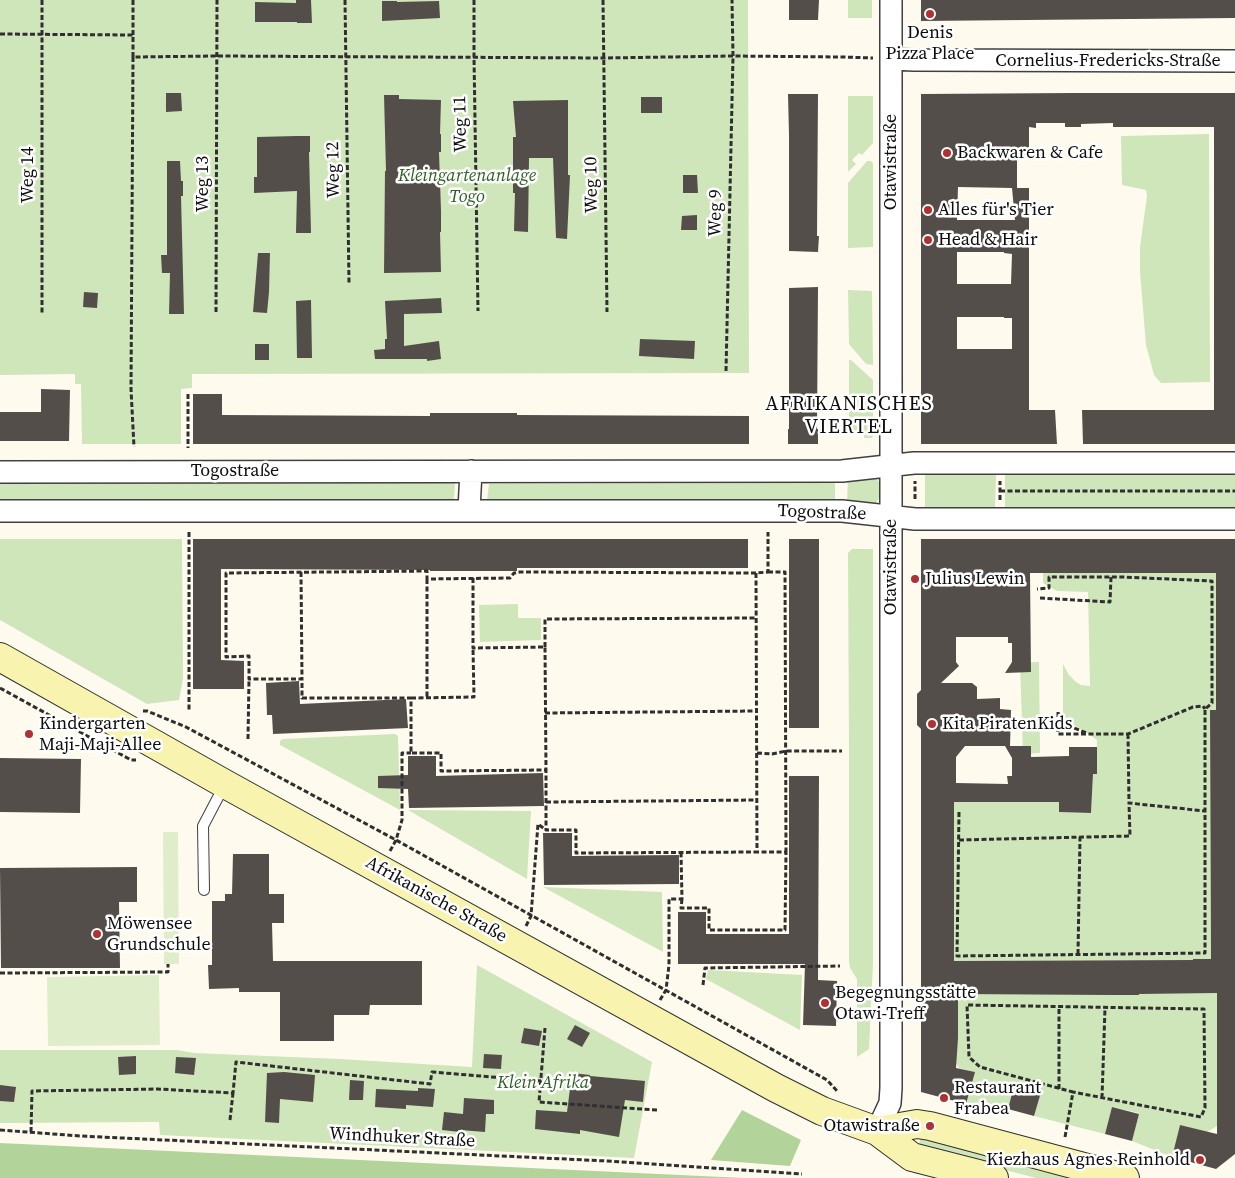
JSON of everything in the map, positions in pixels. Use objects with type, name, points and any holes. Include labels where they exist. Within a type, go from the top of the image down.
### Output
[{"type":"street","name":"Otawistraße","points":[[877,1131],[890,1103],[892,1088],[891,0]]},
{"type":"street","name":"Cornelius-Fredericks-Straße","points":[[891,59],[1235,61]]},
{"type":"street","name":"Togostraße","points":[[0,472],[842,471],[914,463],[1235,463]]},
{"type":"street","points":[[469,510],[471,471]]},
{"type":"street","name":"Togostraße","points":[[0,510],[842,511],[914,519],[1235,519]]},
{"type":"street","name":"Afrikanische Straße","points":[[0,657],[225,784],[769,1084],[814,1107],[877,1131],[912,1157],[994,1178]]},
{"type":"street","points":[[877,1131],[917,1124],[930,1126],[1125,1178]]},
{"type":"lane","points":[[204,890],[203,826],[225,784]]},
{"type":"path","name":"Weg 14","points":[[42,0],[42,315]]},
{"type":"path","points":[[132,0],[131,389],[134,447]]},
{"type":"path","name":"Weg 13","points":[[216,312],[217,0]]},
{"type":"path","name":"Weg 12","points":[[345,0],[349,283]]},
{"type":"path","name":"Weg 11","points":[[474,0],[478,311]]},
{"type":"path","name":"Weg 10","points":[[603,0],[608,312]]},
{"type":"path","name":"Weg 9","points":[[726,372],[733,56],[732,0]]},
{"type":"path","points":[[0,34],[132,35]]},
{"type":"path","points":[[133,57],[604,58],[733,56],[891,59]]},
{"type":"path","points":[[188,394],[188,448]]},
{"type":"path","points":[[1000,519],[1001,463]]},
{"type":"path","points":[[914,481],[914,500]]},
{"type":"path","points":[[1000,491],[1235,491]]},
{"type":"path","points":[[189,532],[189,710]]},
{"type":"path","points":[[768,532],[768,572]]},
{"type":"path","points":[[248,739],[249,656],[226,657],[226,573],[426,571],[427,697]]},
{"type":"path","points":[[301,572],[302,698],[474,697],[473,578]]},
{"type":"path","points":[[427,579],[510,578],[514,573],[520,572],[785,572],[785,930],[709,930],[709,908],[682,908],[681,852]]},
{"type":"path","points":[[756,573],[757,852]]},
{"type":"path","points":[[959,812],[956,956],[1205,952],[1205,709],[1212,703],[1212,581],[1112,577],[1049,577],[1050,588],[1037,589]]},
{"type":"path","points":[[1040,598],[1110,602],[1112,577]]},
{"type":"path","points":[[546,830],[545,619],[756,618]]},
{"type":"path","points":[[473,648],[545,647]]},
{"type":"path","points":[[249,680],[302,679]]},
{"type":"path","points":[[411,698],[411,753]]},
{"type":"path","points":[[1090,734],[1074,728],[1064,721],[1058,712],[1058,734],[1090,734],[1128,734],[1193,707],[1203,706],[1205,709]]},
{"type":"path","points":[[138,712],[147,711],[186,727],[396,840],[827,1080],[840,1093]]},
{"type":"path","points":[[545,713],[756,712]]},
{"type":"path","points":[[959,840],[1130,836],[1128,734]]},
{"type":"path","points":[[757,753],[842,751]]},
{"type":"path","points":[[380,869],[396,840],[402,820],[402,753],[441,753],[441,771],[546,770]]},
{"type":"path","points":[[546,802],[757,800]]},
{"type":"path","points":[[1129,804],[1205,811]]},
{"type":"path","points":[[516,944],[532,916],[538,824],[546,830],[576,830],[576,853],[786,852]]},
{"type":"path","points":[[1078,954],[1080,837]]},
{"type":"path","points":[[649,1018],[666,990],[669,965],[669,899],[682,899]]},
{"type":"path","points":[[0,973],[168,972],[168,964]]},
{"type":"path","points":[[703,985],[705,968],[840,966]]},
{"type":"path","points":[[967,1005],[1059,1007],[1204,1009],[1205,1108],[1201,1117],[1059,1089],[980,1067],[969,1056],[967,1005]]},
{"type":"path","points":[[1059,1007],[1059,1089]]},
{"type":"path","points":[[1102,1098],[1105,1008]]},
{"type":"path","points":[[545,1028],[539,1102],[657,1110]]},
{"type":"path","points":[[230,1120],[236,1062],[430,1084],[432,1072],[541,1081]]},
{"type":"path","points":[[31,1132],[32,1091],[157,1089],[233,1093]]},
{"type":"path","points":[[1064,1137],[1073,1092]]},
{"type":"path","name":"Windhuker Straße","points":[[0,1130],[80,1136],[607,1161],[802,1174]]},
{"type":"green space","name":"Kleingartenanlage Togo","points":[[0,0],[748,0],[749,373],[192,374],[192,388],[181,389],[181,444],[82,444],[81,384],[75,384],[75,374],[0,375]]},
{"type":"green space","points":[[848,0],[872,0],[872,18],[848,18]]},
{"type":"green space","points":[[848,96],[873,96],[873,143],[862,155],[859,153],[852,160],[856,164],[848,172]]},
{"type":"green space","points":[[1209,134],[1210,382],[1161,383],[1154,375],[1146,345],[1140,272],[1140,247],[1147,196],[1146,190],[1122,185],[1121,136]]},
{"type":"green space","points":[[867,161],[873,163],[873,247],[848,248],[848,183]]},
{"type":"green space","points":[[848,290],[872,291],[873,365],[866,364],[849,344]]},
{"type":"green space","points":[[849,360],[873,380],[872,438],[864,438],[864,435],[849,435]]},
{"type":"green space","points":[[1005,471],[1235,472],[1235,511],[1005,511]]},
{"type":"green space","points":[[925,473],[996,474],[995,508],[925,507]]},
{"type":"green space","points":[[848,475],[875,477],[880,486],[880,496],[876,503],[872,505],[847,506]]},
{"type":"green space","points":[[832,476],[835,476],[835,506],[830,506],[827,499],[487,500],[489,484],[829,483]]},
{"type":"green space","points":[[0,483],[455,483],[454,499],[0,499]]},
{"type":"green space","points":[[0,539],[182,539],[183,678],[179,700],[147,704],[0,620]]},
{"type":"green space","points":[[852,549],[873,549],[873,963],[869,1049],[857,1057],[857,979],[850,968],[849,962],[848,553]]},
{"type":"green space","points":[[1043,573],[1216,573],[1216,710],[1210,711],[1211,960],[954,961],[951,801],[1059,801],[1059,812],[1091,813],[1093,774],[1097,773],[1097,740],[1070,723],[1063,716],[1063,664],[1069,675],[1076,682],[1081,685],[1090,686],[1088,592],[1057,591],[1043,583]]},
{"type":"green space","points":[[518,604],[518,618],[541,618],[541,640],[480,642],[479,605]]},
{"type":"green space","points":[[1039,662],[1040,753],[1023,754],[1020,663]]},
{"type":"green space","points":[[395,734],[398,736],[400,810],[280,745],[280,741],[283,739]]},
{"type":"green space","points":[[408,810],[531,811],[527,879]]},
{"type":"green space","points":[[163,832],[178,832],[179,964],[164,964]]},
{"type":"green space","points":[[543,887],[662,892],[663,952]]},
{"type":"green space","name":"Klein Afrika","points":[[477,965],[652,1062],[634,1158],[160,1135],[159,1122],[0,1123],[0,1050],[177,1050],[194,1053],[472,1067]]},
{"type":"green space","points":[[708,970],[802,975],[800,1030],[706,979]]},
{"type":"green space","points":[[159,975],[160,1045],[48,1046],[47,977]]},
{"type":"green space","points":[[1217,993],[1217,1126],[1207,1132],[1180,1125],[1172,1157],[1132,1141],[1139,1113],[1112,1107],[1105,1134],[1034,1116],[1042,1089],[1015,1082],[1008,1109],[966,1104],[974,1072],[959,1068],[954,1060],[954,994]]},
{"type":"green space","points":[[742,1110],[801,1140],[790,1166],[711,1160]]},
{"type":"green space","points":[[921,1137],[1079,1178],[1036,1178],[918,1147]]},
{"type":"green space","points":[[0,1143],[190,1152],[744,1178],[0,1178]]},
{"type":"building","points":[[296,0],[311,0],[312,23],[255,22],[255,2],[296,3]]},
{"type":"building","points":[[789,0],[819,0],[818,20],[789,20]]},
{"type":"building","points":[[921,0],[1235,0],[1235,18],[921,21]]},
{"type":"building","points":[[382,1],[439,1],[440,18],[382,21]]},
{"type":"building","points":[[166,93],[181,93],[182,111],[166,112]]},
{"type":"building","points":[[1235,93],[1235,444],[1083,444],[1082,410],[1214,410],[1214,127],[1113,127],[1113,123],[1081,124],[1081,127],[1065,127],[1065,123],[1036,123],[1036,128],[1029,127],[1029,158],[1017,158],[1017,188],[1029,188],[1029,410],[1055,410],[1057,444],[921,444],[921,94]],"holes":[[[958,187],[1012,188],[1015,220],[957,220]],[[957,252],[1004,252],[1012,254],[1011,284],[957,284]],[[957,317],[1012,318],[1012,349],[957,349]]]},
{"type":"building","points":[[788,94],[818,94],[818,252],[789,251]]},
{"type":"building","points":[[384,95],[399,95],[399,99],[441,100],[441,152],[439,152],[441,272],[384,273],[386,171]]},
{"type":"building","points":[[641,97],[662,97],[662,113],[641,113]]},
{"type":"building","points":[[568,100],[568,175],[570,175],[567,239],[556,238],[553,158],[529,158],[528,232],[514,231],[513,137],[516,137],[513,101]]},
{"type":"building","points":[[310,136],[311,233],[296,233],[297,191],[254,193],[254,177],[257,177],[257,137]]},
{"type":"building","points":[[167,161],[180,161],[181,181],[183,181],[183,196],[181,196],[184,314],[169,314],[170,273],[162,273],[161,255],[167,255]]},
{"type":"building","points":[[683,175],[697,175],[698,193],[683,193]]},
{"type":"building","points":[[697,215],[697,230],[681,230],[682,216]]},
{"type":"building","points":[[258,253],[270,253],[267,313],[253,312]]},
{"type":"building","points":[[818,287],[818,444],[788,444],[789,288]]},
{"type":"building","points":[[84,292],[98,293],[97,308],[83,307]]},
{"type":"building","points":[[441,298],[442,313],[404,314],[404,346],[439,341],[441,359],[427,361],[427,359],[375,359],[374,350],[385,349],[385,339],[387,339],[385,301]]},
{"type":"building","points":[[311,300],[312,358],[297,358],[296,301]]},
{"type":"building","points":[[640,339],[695,341],[694,359],[639,356]]},
{"type":"building","points":[[255,344],[269,344],[269,360],[255,360]]},
{"type":"building","points":[[41,389],[70,390],[69,441],[0,441],[0,412],[41,412]]},
{"type":"building","points":[[193,394],[222,394],[222,415],[430,416],[430,413],[517,413],[517,415],[749,416],[749,444],[193,444]]},
{"type":"building","points":[[193,539],[748,539],[748,568],[517,568],[517,571],[221,569],[221,660],[244,661],[244,689],[193,689]]},
{"type":"building","points":[[789,539],[819,539],[819,728],[789,728]]},
{"type":"building","points":[[921,539],[1235,539],[1235,1154],[1216,1169],[1172,1157],[1180,1125],[1217,1134],[1217,993],[1139,995],[958,994],[956,1068],[975,1072],[966,1104],[921,1092],[921,729],[917,725],[917,694],[921,690]],"holes":[[[1030,573],[1216,573],[1216,710],[1210,710],[1211,959],[954,961],[954,802],[1059,802],[1059,812],[1091,813],[1093,774],[1097,774],[1097,747],[1069,747],[1069,756],[1031,757],[1031,746],[1010,746],[1011,710],[1000,709],[1000,698],[977,699],[977,687],[972,683],[941,683],[959,666],[956,662],[956,637],[1008,637],[1008,643],[1012,643],[1012,662],[1005,673],[1031,672]],[[965,746],[1005,746],[1012,758],[1012,776],[1007,776],[1008,784],[956,783],[956,757]]]},
{"type":"building","points":[[299,681],[300,704],[406,699],[408,728],[273,734],[272,715],[267,715],[266,683]]},
{"type":"building","points":[[408,756],[436,756],[436,776],[543,773],[544,806],[409,808],[408,789],[378,788],[378,776],[408,775]]},
{"type":"building","points":[[0,758],[81,759],[80,813],[0,812]]},
{"type":"building","points":[[789,776],[819,776],[818,980],[837,981],[836,1026],[803,1025],[805,964],[678,964],[678,912],[706,912],[706,934],[789,934]]},
{"type":"building","points":[[543,833],[572,833],[572,856],[679,855],[679,884],[544,885]]},
{"type":"building","points":[[233,854],[269,854],[269,894],[284,894],[284,923],[272,923],[273,961],[422,961],[422,1005],[370,1005],[369,1015],[334,1015],[334,1041],[280,1041],[280,992],[239,992],[239,988],[209,989],[208,965],[212,965],[212,901],[225,901],[225,894],[232,894]]},
{"type":"building","points":[[137,867],[137,902],[119,902],[120,968],[1,968],[0,868]]},
{"type":"building","points":[[575,1025],[590,1033],[582,1047],[567,1039]]},
{"type":"building","points":[[524,1028],[542,1031],[539,1046],[521,1043]]},
{"type":"building","points":[[484,1054],[502,1055],[501,1069],[483,1068]]},
{"type":"building","points":[[136,1056],[136,1074],[119,1075],[118,1057]]},
{"type":"building","points":[[176,1057],[196,1058],[194,1075],[175,1073]]},
{"type":"building","points":[[284,1072],[315,1075],[313,1102],[280,1099],[279,1123],[265,1122],[267,1073]]},
{"type":"building","points":[[572,1073],[645,1081],[643,1102],[625,1100],[619,1137],[580,1130],[580,1134],[535,1129],[536,1110],[567,1112]]},
{"type":"building","points":[[350,1080],[364,1081],[363,1100],[349,1100]]},
{"type":"building","points":[[1015,1082],[1042,1089],[1034,1116],[1008,1109]]},
{"type":"building","points":[[0,1085],[16,1087],[14,1102],[0,1101]]},
{"type":"building","points":[[418,1088],[435,1089],[433,1107],[406,1105],[406,1109],[375,1107],[376,1089],[418,1091]]},
{"type":"building","points":[[464,1098],[494,1100],[494,1114],[486,1114],[485,1132],[442,1130],[444,1112],[463,1114]]},
{"type":"building","points":[[1112,1107],[1139,1114],[1132,1141],[1105,1134]]},
{"type":"place","name":"Denis Pizza Place","points":[[930,14]]},
{"type":"place","name":"Backwaren & Cafe","points":[[947,153]]},
{"type":"place","name":"Alles für's Tier","points":[[928,210]]},
{"type":"place","name":"Head & Hair","points":[[928,240]]},
{"type":"place","name":"Julius Lewin","points":[[915,579]]},
{"type":"place","name":"Kita PiratenKids","points":[[932,724]]},
{"type":"place","name":"Kindergarten Maji-Maji-Allee","points":[[29,734]]},
{"type":"place","name":"Möwensee Grundschule","points":[[97,934]]},
{"type":"place","name":"Begegnungsstätte Otawi-Treff","points":[[825,1003]]},
{"type":"place","name":"Restaurant Frabea","points":[[944,1098]]},
{"type":"place","name":"Otawistraße","points":[[930,1126]]},
{"type":"place","name":"Kiezhaus Agnes Reinhold","points":[[1200,1160]]},
{"type":"district","name":"AFRIKANISCHES VIERTEL","points":[[849,416]]}]
